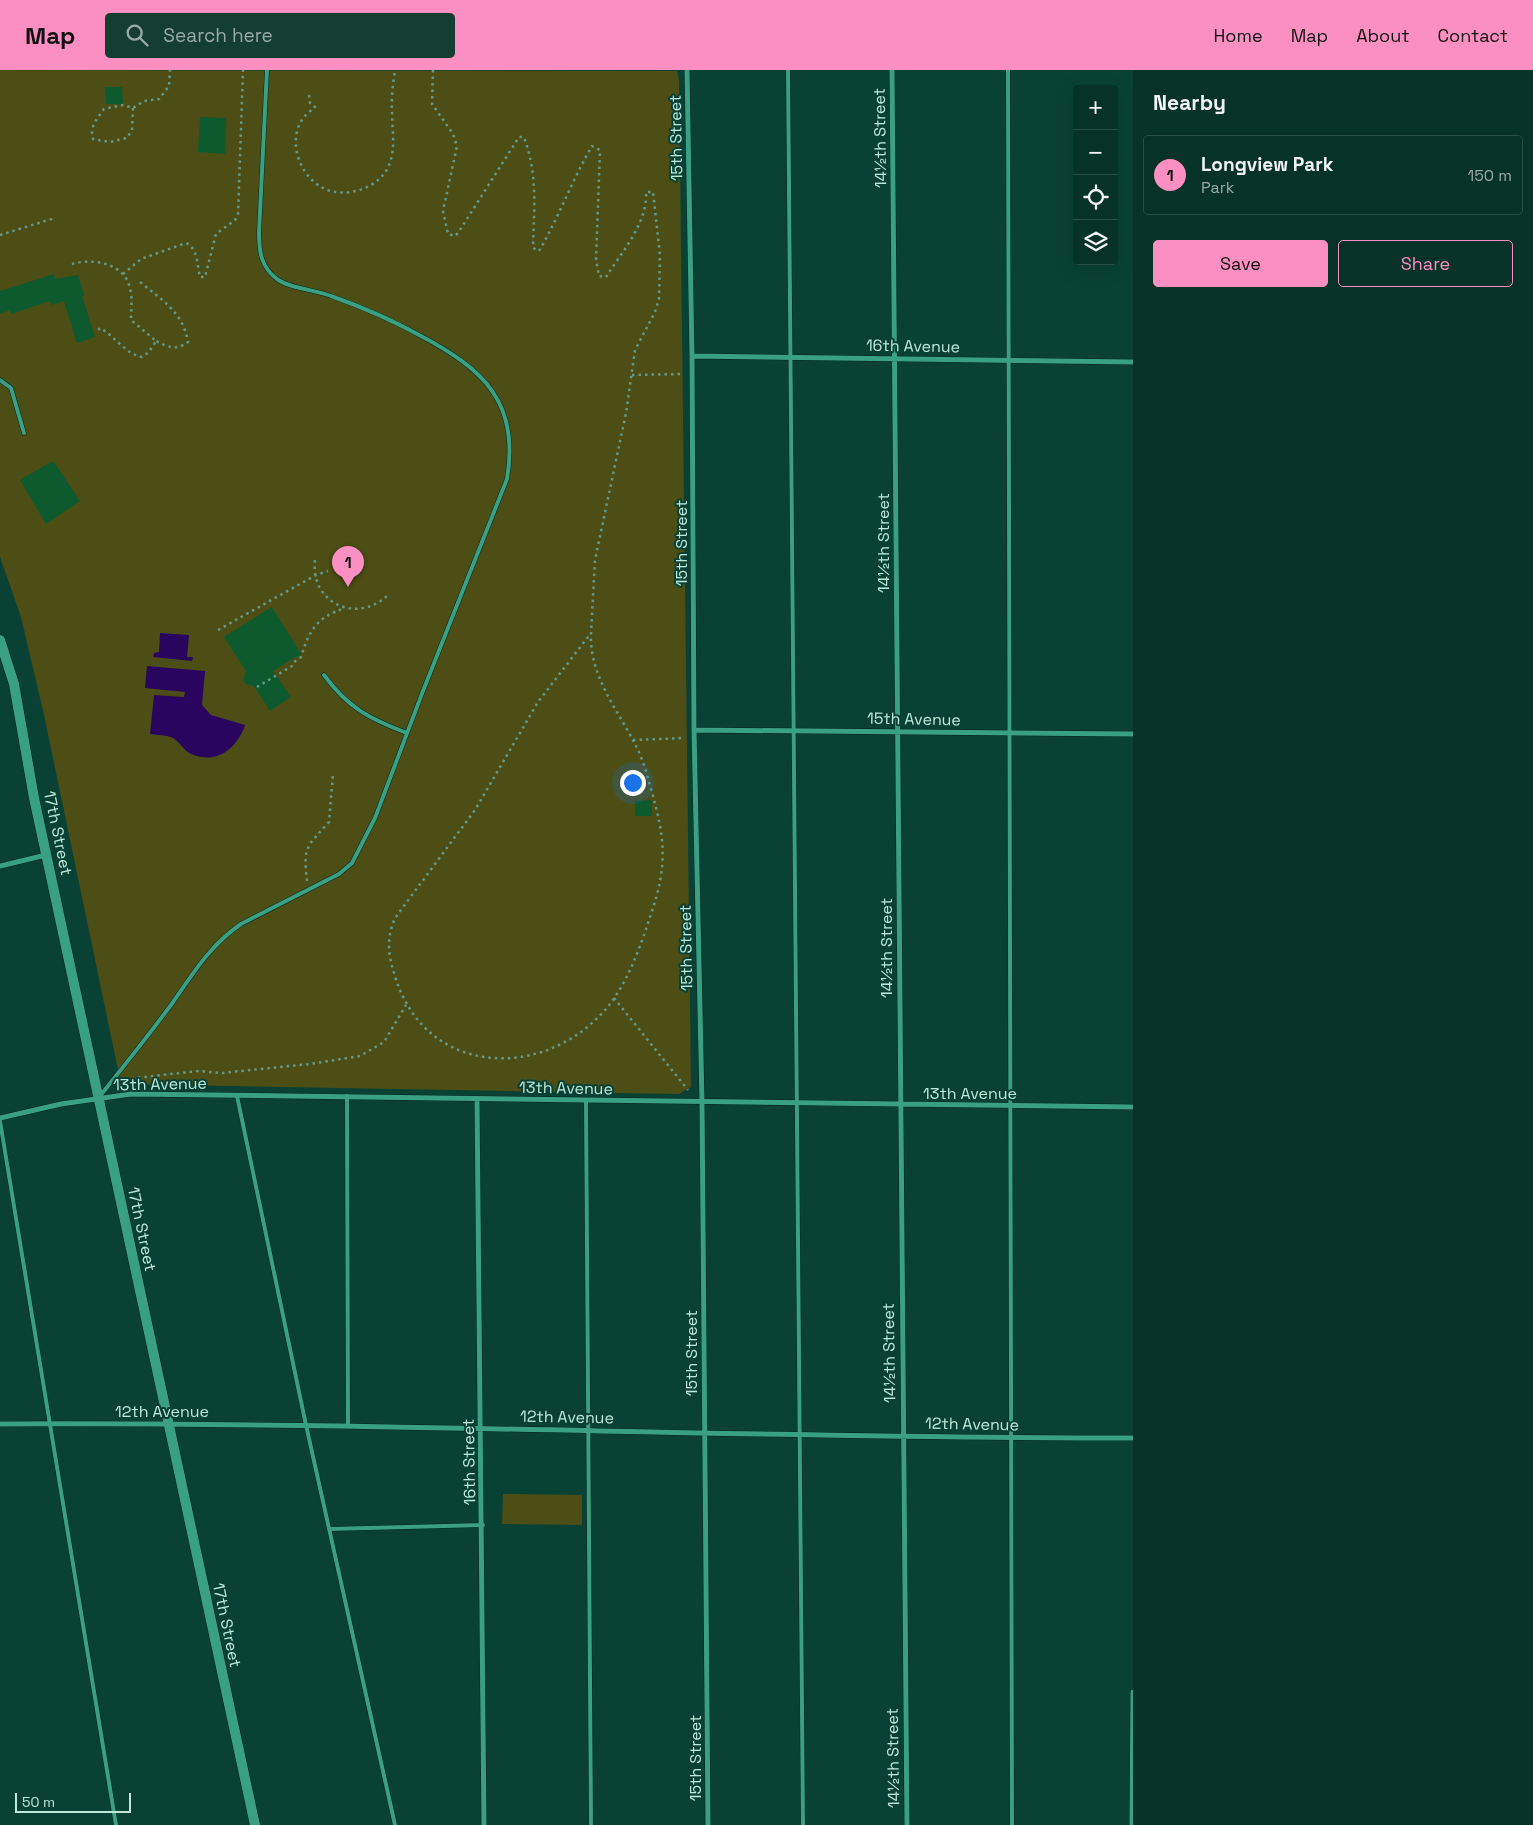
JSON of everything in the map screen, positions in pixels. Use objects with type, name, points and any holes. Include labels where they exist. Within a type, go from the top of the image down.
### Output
[{"type":"street","name":"15th Street","points":[[687,70],[692,356],[694,738],[702,1102],[708,1825]]},
{"type":"street","name":"14½th Street","points":[[892,70],[899,1105],[907,1825]]},
{"type":"street","name":"16th Avenue","points":[[692,356],[1133,362]]},
{"type":"street","name":"17th Street","points":[[0,640],[14,684],[34,798],[255,1825]]},
{"type":"street","name":"15th Avenue","points":[[694,730],[1133,734]]},
{"type":"street","points":[[0,866],[47,855]]},
{"type":"street","name":"13th Avenue","points":[[0,1119],[98,1098],[131,1094],[1133,1107]]},
{"type":"street","name":"16th Street","points":[[477,1098],[480,1428],[483,1524],[484,1825]]},
{"type":"street","name":"12th Avenue","points":[[0,1424],[348,1425],[1012,1438],[1133,1438]]},
{"type":"street","points":[[1132,1825],[1133,1692]]},
{"type":"lane","points":[[98,1098],[170,1005],[206,954],[226,934],[241,924],[339,874],[352,863],[375,818],[508,478],[511,458],[509,439],[497,397],[472,367],[450,351],[368,309],[309,288],[291,286],[279,281],[263,264],[259,249],[259,232],[267,70]]},
{"type":"lane","points":[[788,70],[792,730],[798,1104],[803,1825]]},
{"type":"lane","points":[[1008,70],[1007,360],[1012,1825]]},
{"type":"lane","points":[[0,380],[11,388],[24,433]]},
{"type":"lane","points":[[324,675],[345,701],[360,712],[407,733]]},
{"type":"lane","points":[[237,1096],[306,1425],[395,1825]]},
{"type":"lane","points":[[347,1096],[348,1425]]},
{"type":"lane","points":[[586,1101],[591,1825]]},
{"type":"lane","points":[[0,1119],[116,1825]]},
{"type":"lane","points":[[329,1529],[483,1524]]},
{"type":"path","points":[[133,108],[132,130],[127,138],[119,142],[93,139],[91,133],[93,125],[104,108],[123,105],[133,108],[144,101],[154,101],[165,94],[169,86],[170,70]]},
{"type":"path","points":[[123,274],[140,259],[186,243],[192,246],[195,252],[200,277],[205,277],[216,234],[235,220],[238,215],[243,70]]},
{"type":"path","points":[[309,95],[310,103],[315,107],[303,118],[296,139],[298,158],[307,175],[321,187],[338,192],[353,192],[376,182],[383,176],[390,163],[393,145],[393,85],[395,70]]},
{"type":"path","points":[[433,70],[432,104],[453,134],[457,146],[443,211],[448,234],[455,236],[458,233],[519,137],[524,137],[532,159],[536,192],[532,248],[539,251],[551,231],[572,181],[592,146],[600,150],[596,260],[599,276],[606,277],[635,231],[647,206],[646,192],[653,192],[660,255],[659,299],[655,312],[635,350],[626,413],[595,560],[592,659],[599,677],[633,740],[646,774],[662,827],[661,878],[651,916],[635,956],[614,998],[588,1026],[559,1045],[521,1058],[478,1058],[447,1045],[424,1027],[407,1004],[398,989],[389,959],[389,932],[394,918],[475,810],[538,702],[592,632]]},
{"type":"path","points":[[0,235],[55,218]]},
{"type":"path","points":[[72,264],[82,261],[106,264],[123,274],[130,288],[131,320],[164,347],[177,348],[188,342],[186,328],[177,314],[140,282]]},
{"type":"path","points":[[98,330],[100,328],[107,332],[135,355],[142,356],[149,352],[156,341]]},
{"type":"path","points":[[632,375],[692,374]]},
{"type":"path","points":[[314,560],[316,575],[327,598],[346,608],[356,610],[370,607],[387,596]]},
{"type":"path","points":[[218,630],[316,575],[328,571]]},
{"type":"path","points":[[257,687],[292,666],[294,662],[302,657],[308,637],[320,620],[346,608]]},
{"type":"path","points":[[633,740],[694,738]]},
{"type":"path","points":[[308,890],[308,847],[312,839],[329,822],[333,774]]},
{"type":"path","points":[[614,998],[688,1090]]},
{"type":"path","points":[[112,1081],[199,1071],[221,1072],[310,1064],[360,1056],[384,1042],[407,1004]]},
{"type":"shaded area","points":[[0,70],[677,71],[679,80],[691,1087],[679,1094],[121,1084],[44,715],[21,617],[0,557]]},
{"type":"shaded area","points":[[160,633],[189,635],[187,657],[193,657],[192,661],[153,657],[154,653],[159,652]]},
{"type":"shaded area","points":[[147,666],[205,671],[202,705],[211,715],[245,725],[231,748],[217,756],[200,757],[188,752],[173,738],[150,734],[154,695],[184,697],[185,692],[145,688]]},
{"type":"shaded area","points":[[503,1494],[582,1495],[582,1525],[502,1524]]},
{"type":"building","points":[[105,87],[122,87],[123,104],[106,104]]},
{"type":"building","points":[[200,117],[226,118],[225,154],[198,152]]},
{"type":"building","points":[[54,274],[55,279],[78,275],[84,295],[82,296],[95,337],[77,343],[64,301],[51,305],[50,301],[11,314],[10,310],[0,314],[0,291]]},
{"type":"building","points":[[53,461],[80,501],[46,524],[20,480]]},
{"type":"building","points":[[272,607],[301,654],[273,671],[291,697],[270,711],[254,686],[246,684],[243,680],[246,671],[224,637]]},
{"type":"building","points":[[652,800],[652,816],[635,816],[635,801]]},
{"type":"place","name":"Longview Park","points":[[348,587]]}]
